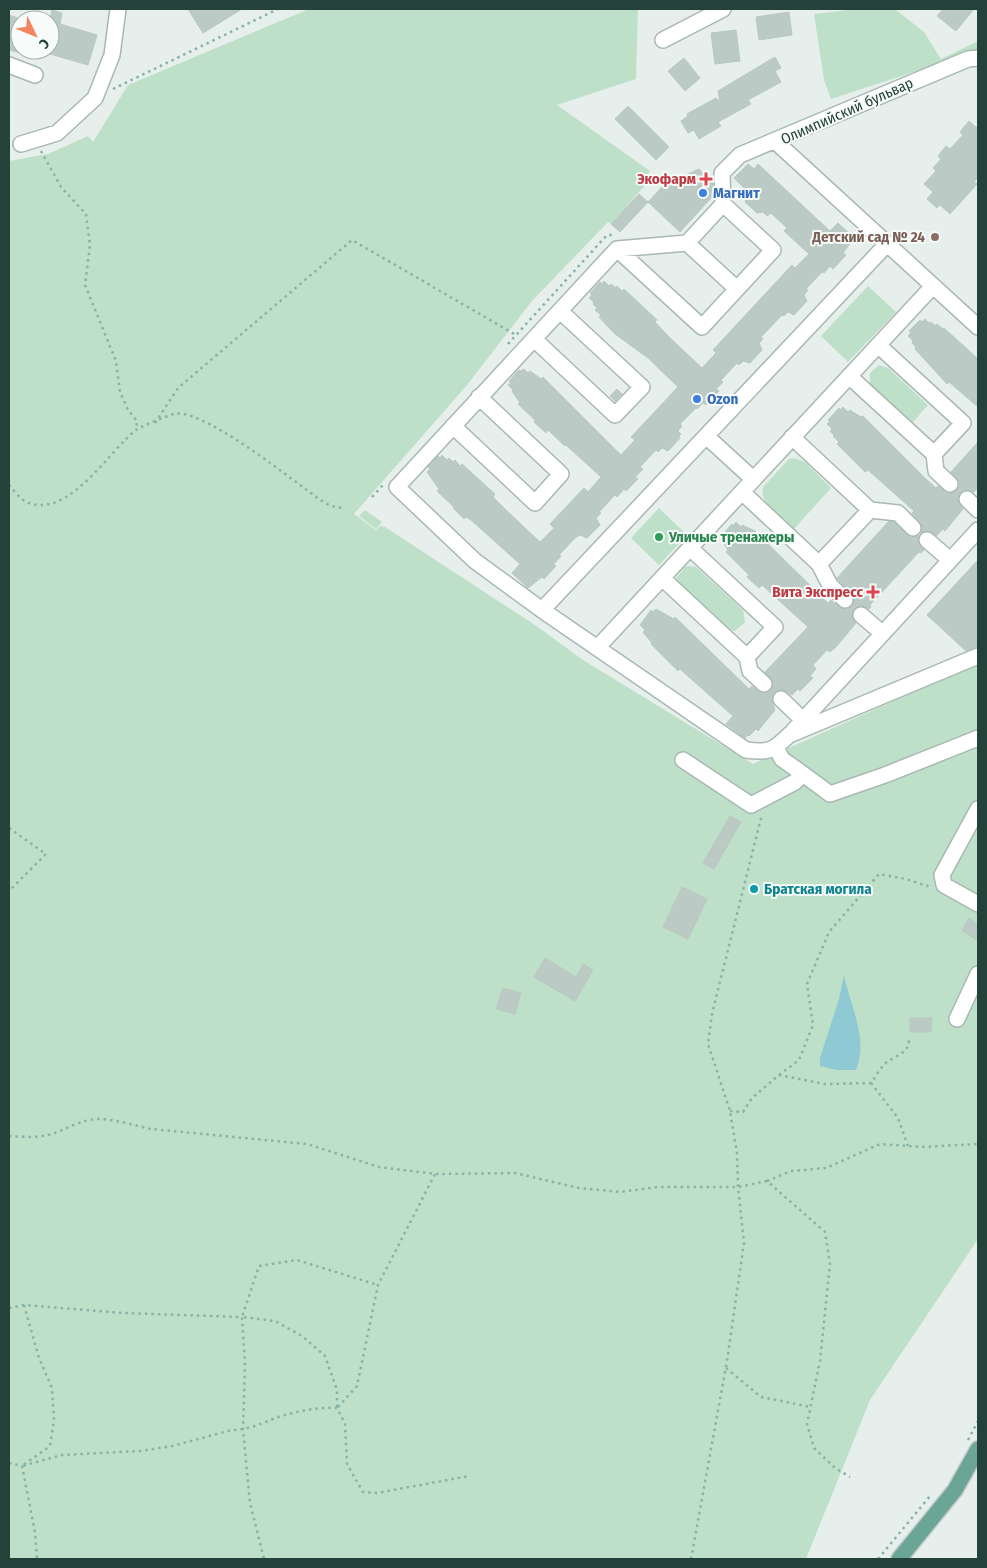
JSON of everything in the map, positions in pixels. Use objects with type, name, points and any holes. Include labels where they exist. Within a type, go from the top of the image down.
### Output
[{"type":"main road","points":[[899,1559],[962,1478],[971,1447]]},
{"type":"main road","points":[[962,1478],[978,1470]]},
{"type":"street","points":[[21,144],[57,133],[95,98],[112,55],[118,9]]},
{"type":"street","points":[[663,40],[723,9]]},
{"type":"street","name":"Олимпийский бульвар","points":[[978,58],[968,59],[775,141],[978,327]]},
{"type":"street","points":[[9,65],[35,75]]},
{"type":"street","points":[[775,141],[740,155],[722,174],[723,204],[687,243],[617,249],[397,487],[475,561],[542,610],[598,646],[746,750],[763,752],[776,748],[789,735],[978,530]]},
{"type":"street","points":[[617,249],[702,327],[773,250],[723,204]]},
{"type":"street","points":[[687,243],[737,289]]},
{"type":"street","points":[[542,610],[887,244]]},
{"type":"street","points":[[598,646],[933,286]]},
{"type":"street","points":[[534,339],[615,415],[642,387],[560,311]]},
{"type":"street","points":[[878,345],[963,423],[934,454]]},
{"type":"street","points":[[849,376],[934,454],[936,471],[950,484]]},
{"type":"street","points":[[453,426],[534,503],[561,474],[479,397]]},
{"type":"street","points":[[706,436],[753,479]]},
{"type":"street","points":[[792,437],[870,510],[898,513],[913,528]]},
{"type":"street","points":[[742,492],[819,564],[830,585],[845,600]]},
{"type":"street","points":[[819,564],[870,510]]},
{"type":"street","points":[[927,540],[950,560]]},
{"type":"street","points":[[690,548],[775,627],[748,657]]},
{"type":"street","points":[[662,578],[748,657],[750,671],[764,684]]},
{"type":"street","points":[[862,615],[882,633]]},
{"type":"street","points":[[789,735],[978,656]]},
{"type":"street","points":[[781,699],[803,720]]},
{"type":"street","points":[[776,748],[782,759],[830,794],[885,775],[978,738]]},
{"type":"street","points":[[683,760],[751,805],[795,782],[803,774]]},
{"type":"street","points":[[978,809],[942,875],[944,885],[978,904]]},
{"type":"street","points":[[957,1019],[978,974]]},
{"type":"path","points":[[95,98],[278,9]]},
{"type":"path","points":[[38,139],[43,158],[61,187],[86,214],[90,245],[85,285],[116,361],[120,392],[128,410],[137,422],[136,430]]},
{"type":"path","points":[[155,422],[178,388],[352,240],[516,335]]},
{"type":"path","points":[[9,485],[23,500],[32,504],[55,502],[90,480],[110,455],[136,430],[175,413],[199,417],[255,453],[328,505],[344,509]]},
{"type":"path","points":[[691,1559],[726,1368],[744,1244],[738,1187],[737,1153],[730,1111],[708,1044],[712,1014],[766,798]]},
{"type":"path","points":[[9,828],[46,854],[9,891]]},
{"type":"path","points":[[730,1111],[743,1112],[752,1098],[799,1060],[813,1024],[808,984],[829,932],[879,874],[906,879],[927,886],[942,875]]},
{"type":"path","points":[[871,1083],[883,1065],[904,1053],[909,1045],[909,1039]]},
{"type":"path","points":[[779,1075],[825,1084],[871,1083]]},
{"type":"path","points":[[871,1083],[898,1118],[908,1146]]},
{"type":"path","points":[[9,1136],[25,1137],[52,1134],[69,1125],[96,1119],[127,1123],[151,1129],[307,1144],[379,1167],[435,1174],[515,1173],[579,1188],[620,1192],[658,1187],[738,1187],[767,1182],[791,1170],[826,1168],[880,1144],[948,1146],[978,1144]]},
{"type":"path","points":[[9,1463],[22,1466],[62,1455],[140,1451],[172,1446],[232,1430],[242,1430],[298,1411],[337,1408],[357,1386],[378,1285],[435,1174]]},
{"type":"path","points":[[767,1182],[824,1232],[830,1264],[820,1362],[807,1424],[814,1448],[836,1468],[850,1477]]},
{"type":"path","points":[[264,1559],[250,1503],[242,1430],[245,1365],[242,1317],[259,1266],[296,1260],[378,1285]]},
{"type":"path","points":[[22,1466],[50,1446],[54,1420],[52,1388],[39,1358],[24,1305]]},
{"type":"path","points":[[9,1308],[24,1305],[123,1313],[242,1317],[275,1322],[302,1336],[325,1356],[337,1390],[337,1408],[344,1424],[347,1464],[363,1492],[377,1494],[469,1476]]},
{"type":"path","points":[[726,1368],[762,1397],[811,1407]]},
{"type":"path","points":[[971,1447],[978,1422]]},
{"type":"path","points":[[22,1466],[35,1532],[37,1559]]},
{"type":"path","points":[[878,1559],[936,1489]]},
{"type":"green space","points":[[309,9],[638,9],[636,79],[557,105],[650,171],[644,180],[647,183],[611,224],[608,222],[532,301],[467,385],[354,514],[376,530],[380,526],[385,527],[535,625],[583,660],[753,764],[978,663],[978,1239],[870,1400],[806,1559],[9,1559],[9,161],[48,154],[88,136],[93,142],[128,85]]},
{"type":"green space","points":[[857,9],[895,9],[924,32],[941,59],[978,41],[978,51],[831,99],[824,80],[814,14]]},
{"type":"green space","points":[[868,286],[896,312],[848,362],[821,336]]},
{"type":"green space","points":[[879,365],[888,368],[928,405],[912,423],[870,384],[870,373]]},
{"type":"green space","points":[[794,458],[805,462],[831,488],[794,529],[772,511],[764,500],[763,487],[789,459]]},
{"type":"green space","name":"Уличые тренажеры","points":[[659,508],[687,535],[659,565],[631,538]]},
{"type":"green space","points":[[365,510],[382,522],[376,529],[359,516]]},
{"type":"green space","points":[[685,567],[696,567],[743,610],[745,622],[735,631],[725,628],[678,583],[676,578]]},
{"type":"water","points":[[844,975],[859,1034],[859,1058],[856,1070],[837,1070],[820,1066],[820,1058],[839,999]]},
{"type":"building","points":[[188,9],[242,9],[203,33]]},
{"type":"building","points":[[943,9],[974,9],[956,31],[937,16]]},
{"type":"building","points":[[789,12],[792,35],[759,40],[756,17]]},
{"type":"building","points":[[9,15],[10,50],[9,50]]},
{"type":"building","points":[[60,24],[97,35],[88,65],[60,57]]},
{"type":"building","points":[[736,30],[740,61],[715,64],[711,33]]},
{"type":"building","points":[[775,57],[781,68],[775,71],[781,82],[748,100],[751,104],[718,122],[721,126],[699,139],[694,130],[688,133],[681,121],[688,116],[687,114],[716,98],[720,102],[718,91]]},
{"type":"building","points":[[684,58],[700,78],[685,91],[668,71]]},
{"type":"building","points":[[628,106],[669,147],[656,160],[615,119]]},
{"type":"building","points":[[969,121],[978,129],[978,177],[974,182],[977,184],[950,214],[940,205],[937,208],[927,199],[933,192],[924,184],[936,171],[933,168],[941,159],[938,156],[946,146],[950,149],[963,135],[960,132]]},
{"type":"building","points":[[748,164],[754,169],[758,164],[830,231],[838,223],[854,238],[843,253],[846,255],[833,269],[830,266],[824,273],[822,272],[806,289],[808,290],[804,295],[807,301],[794,315],[788,312],[784,316],[782,315],[761,337],[763,339],[759,343],[762,350],[750,363],[743,361],[739,365],[737,363],[721,380],[723,382],[716,389],[719,391],[706,405],[703,403],[696,408],[680,424],[682,426],[678,431],[681,434],[680,438],[668,451],[662,448],[658,452],[656,450],[640,467],[643,469],[635,477],[638,479],[626,491],[624,489],[617,497],[615,495],[599,512],[601,513],[596,518],[600,525],[587,538],[580,535],[575,538],[559,555],[561,556],[554,564],[556,566],[544,579],[542,577],[528,588],[512,573],[520,564],[471,520],[466,517],[464,519],[453,508],[437,491],[439,489],[427,472],[430,469],[428,467],[438,456],[440,458],[442,455],[447,460],[449,458],[453,462],[455,460],[460,466],[462,464],[495,494],[493,497],[540,542],[554,528],[550,524],[584,488],[588,492],[601,477],[548,430],[546,433],[534,422],[535,420],[518,404],[520,403],[508,385],[511,382],[509,381],[519,370],[524,369],[541,379],[543,377],[621,455],[635,440],[631,437],[678,387],[648,358],[615,334],[599,317],[601,315],[595,310],[597,308],[593,304],[594,302],[589,298],[592,295],[590,293],[600,282],[602,284],[604,281],[609,286],[611,284],[616,288],[617,286],[622,291],[624,289],[657,320],[655,322],[668,336],[702,368],[716,353],[713,350],[792,265],[795,268],[809,254],[784,231],[787,228],[771,213],[767,216],[763,212],[757,213],[745,202],[748,195],[734,178]]},
{"type":"building","points":[[699,169],[713,182],[712,197],[680,232],[648,202],[664,185]]},
{"type":"building","points":[[639,194],[648,202],[620,232],[611,224]]},
{"type":"building","points":[[925,319],[929,323],[931,322],[936,326],[937,324],[944,328],[978,359],[978,407],[949,382],[947,384],[915,349],[913,341],[908,336],[911,333],[909,331],[920,320],[922,322]]},
{"type":"building","points":[[617,389],[622,394],[615,401],[610,396]]},
{"type":"building","points":[[843,407],[848,412],[850,410],[861,417],[863,416],[927,480],[936,488],[938,486],[947,493],[953,493],[959,486],[959,481],[951,472],[978,442],[978,487],[974,492],[965,490],[960,493],[958,501],[963,509],[945,531],[943,529],[936,536],[928,531],[920,533],[922,525],[912,513],[914,511],[868,470],[865,472],[837,444],[839,442],[833,436],[830,431],[832,429],[827,424],[830,421],[828,420],[839,408],[840,410]]},
{"type":"building","points":[[889,521],[894,522],[910,537],[919,535],[918,543],[924,550],[921,553],[919,552],[870,605],[869,609],[862,606],[854,609],[852,618],[856,623],[836,647],[830,652],[827,650],[813,665],[816,669],[810,676],[813,678],[800,691],[798,689],[792,695],[783,690],[774,693],[772,701],[775,710],[758,731],[756,729],[745,738],[726,724],[733,716],[680,669],[678,671],[651,644],[643,632],[645,630],[640,625],[651,610],[653,612],[656,609],[674,619],[675,617],[749,689],[752,686],[761,693],[767,693],[771,690],[773,682],[765,672],[808,627],[762,585],[759,588],[747,577],[749,575],[726,552],[728,550],[721,539],[722,535],[736,522],[741,527],[742,525],[755,531],[828,603],[831,600],[839,607],[847,609],[852,606],[854,597],[837,578]]},
{"type":"building","points":[[978,560],[978,647],[966,651],[927,615]]},
{"type":"building","points":[[730,816],[741,822],[714,869],[703,863]]},
{"type":"building","points":[[682,887],[707,899],[688,939],[663,927]]},
{"type":"building","points":[[969,918],[978,924],[978,941],[962,930]]},
{"type":"building","points":[[545,958],[576,977],[583,964],[593,970],[575,1001],[534,977]]},
{"type":"building","points":[[503,988],[521,993],[515,1014],[496,1009]]},
{"type":"building","points":[[910,1018],[932,1018],[931,1032],[910,1032]]},
{"type":"place","name":"Экофарм","points":[[706,179]]},
{"type":"place","name":"Магнит","points":[[703,193]]},
{"type":"place","name":"Детский сад № 24","points":[[935,237]]},
{"type":"place","name":"Ozon","points":[[697,399]]},
{"type":"place","name":"Уличые тренажеры","points":[[659,537]]},
{"type":"place","name":"Вита Экспресс","points":[[873,592]]},
{"type":"place","name":"Братская могила","points":[[754,889]]}]
